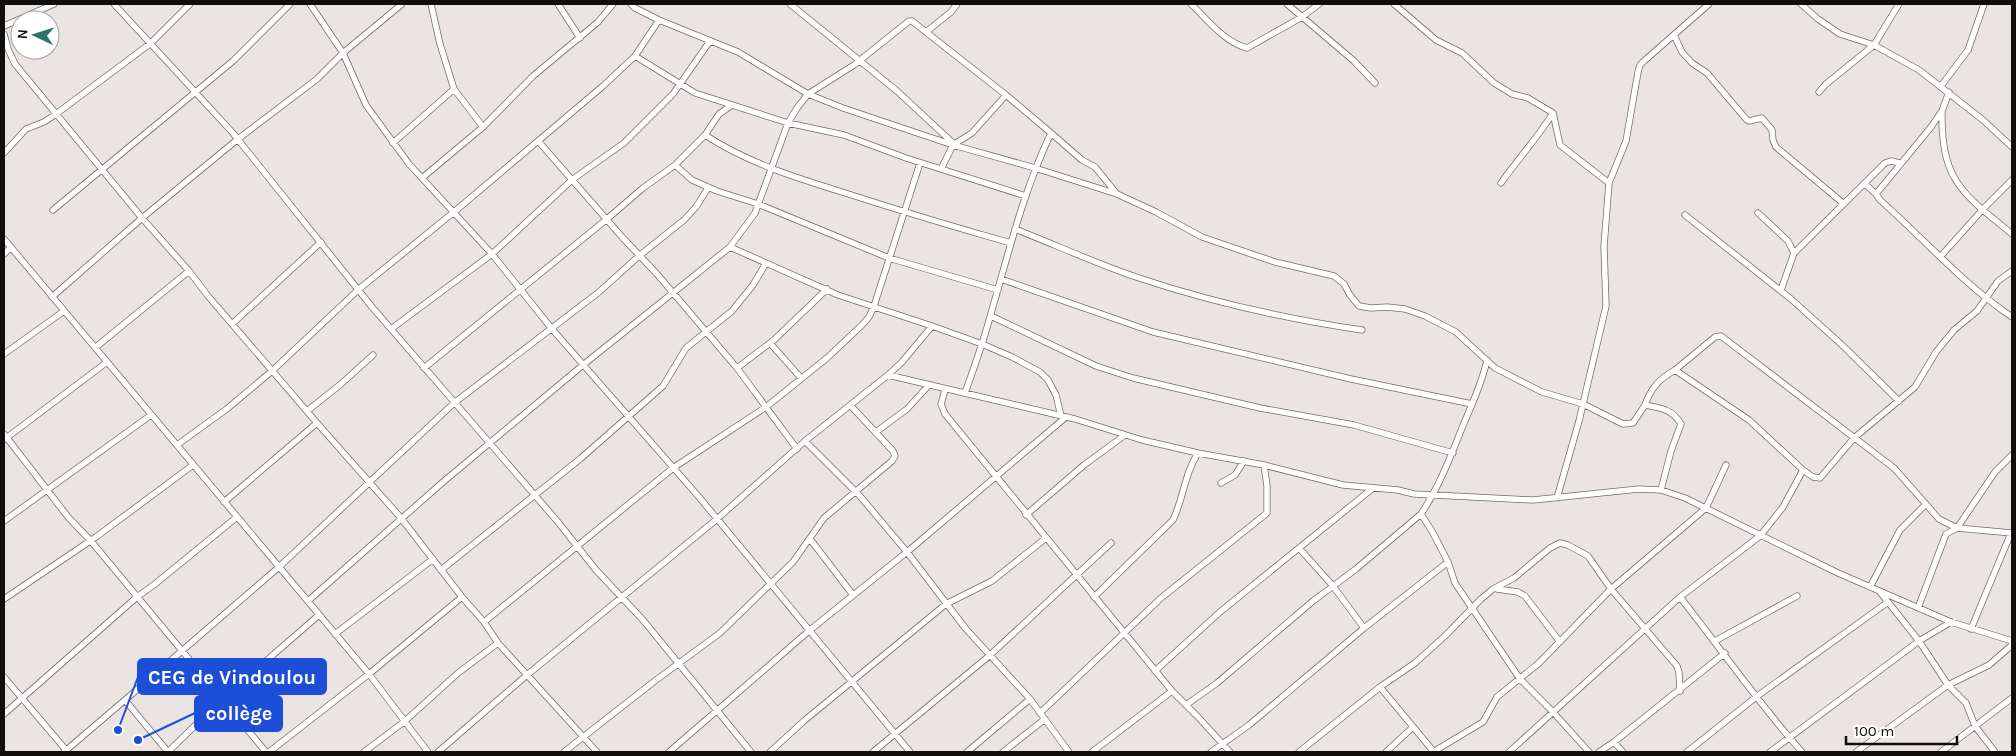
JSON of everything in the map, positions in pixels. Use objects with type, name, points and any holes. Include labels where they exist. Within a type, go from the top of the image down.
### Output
[{"type":"street","points":[[4,26],[54,4]]},
{"type":"street","points":[[114,4],[197,92],[238,139],[391,329],[577,545],[596,570],[643,620],[751,752]]},
{"type":"street","points":[[4,153],[26,129],[44,122],[56,114],[151,43],[190,4]]},
{"type":"street","points":[[53,210],[197,92],[256,39],[290,4]]},
{"type":"street","points":[[310,4],[343,53],[366,105],[393,143],[422,178],[492,254],[552,329],[717,519],[910,752]]},
{"type":"street","points":[[52,297],[142,218],[238,139],[317,79],[343,53],[402,4]]},
{"type":"street","points":[[431,4],[440,44],[454,90],[483,127]]},
{"type":"street","points":[[558,4],[580,38]]},
{"type":"street","points":[[422,178],[483,127],[533,76],[598,22],[613,4]]},
{"type":"street","points":[[631,4],[659,20],[763,66],[808,94],[843,108],[1117,194],[1156,212],[1202,237],[1275,262],[1334,276],[1344,284],[1359,306],[1404,309],[1425,316],[1456,332],[1496,368],[1542,392],[1583,404],[1623,424],[1633,423],[1656,382],[1675,370],[1715,337],[1721,336],[1894,468],[1939,519],[1957,528],[2011,533],[1971,628]]},
{"type":"street","points":[[790,4],[860,60],[953,144]]},
{"type":"street","points":[[926,32],[951,12],[957,4]]},
{"type":"street","points":[[1191,4],[1236,45],[1247,48],[1302,17],[1319,4]]},
{"type":"street","points":[[1287,4],[1354,61],[1375,83]]},
{"type":"street","points":[[1394,4],[1436,40],[1462,53],[1494,83],[1512,94],[1528,98],[1553,113],[1560,145],[1609,183]]},
{"type":"street","points":[[1556,498],[1583,404],[1606,306],[1604,246],[1609,183],[1626,141],[1640,65],[1709,4]]},
{"type":"street","points":[[1801,4],[1818,19],[1840,34],[1874,45],[1919,70],[1983,120],[2012,147]]},
{"type":"street","points":[[1819,92],[1826,84],[1874,45],[1900,4]]},
{"type":"street","points":[[1941,86],[1968,50],[1984,4]]},
{"type":"street","points":[[177,445],[228,408],[359,289],[454,212],[603,86],[635,56],[659,20]]},
{"type":"street","points":[[308,601],[401,518],[583,365],[730,247],[755,213],[788,123],[808,94],[860,60],[909,21],[912,21],[1006,95],[1082,160],[1095,167],[1117,194]]},
{"type":"street","points":[[4,34],[15,64],[56,114],[232,324],[370,480],[462,597],[484,622],[498,643],[597,752]]},
{"type":"street","points":[[1674,34],[1682,52],[1707,73],[1746,120],[1762,118],[1772,130],[1776,147],[1844,204]]},
{"type":"street","points":[[391,329],[492,254],[572,179],[624,143],[680,85],[710,41]]},
{"type":"street","points":[[635,56],[695,93],[788,123],[844,135],[920,163],[1026,196]]},
{"type":"street","points":[[393,143],[454,90]]},
{"type":"street","points":[[1876,194],[1931,127],[1942,111],[1948,92]]},
{"type":"street","points":[[942,169],[953,144],[972,133],[1006,95]]},
{"type":"street","points":[[424,368],[519,289],[607,220],[643,188],[675,165],[706,135],[719,114],[732,106]]},
{"type":"street","points":[[1942,111],[1942,138],[1948,165],[1961,190],[2012,234]]},
{"type":"street","points":[[1501,183],[1544,128],[1553,113]]},
{"type":"street","points":[[965,393],[991,316],[1015,229],[1035,168],[1051,133]]},
{"type":"street","points":[[706,135],[729,150],[771,169],[904,212],[1011,243]]},
{"type":"street","points":[[538,142],[673,293],[737,368],[797,449]]},
{"type":"street","points":[[1781,290],[1794,253],[1885,163],[1891,161],[1900,163]]},
{"type":"street","points":[[484,622],[673,468],[766,407],[862,326],[874,306],[920,163]]},
{"type":"street","points":[[675,165],[692,180],[708,188],[758,204],[889,258],[998,290]]},
{"type":"street","points":[[1940,257],[2012,180]]},
{"type":"street","points":[[1865,184],[1986,299],[2012,317]]},
{"type":"street","points":[[4,677],[65,751],[279,567],[454,403],[599,292],[690,214],[708,188]]},
{"type":"street","points":[[1758,213],[1788,242],[1794,253]]},
{"type":"street","points":[[1685,215],[1781,290],[1841,344],[1898,401]]},
{"type":"street","points":[[1015,229],[1139,278],[1254,310],[1323,325],[1362,330]]},
{"type":"street","points":[[4,239],[336,634],[428,752]]},
{"type":"street","points":[[232,324],[321,242]]},
{"type":"street","points":[[4,254],[11,247]]},
{"type":"street","points":[[730,247],[827,289],[982,344],[1040,372],[1048,380],[1056,395],[1063,416]]},
{"type":"street","points":[[441,570],[629,417],[663,386],[686,348],[732,311],[754,285],[766,263]]},
{"type":"street","points":[[96,347],[189,271]]},
{"type":"street","points":[[1675,370],[1749,420],[1803,470],[1813,477],[1820,478],[1854,438],[1915,387],[1936,352],[1954,330],[1967,321],[1986,299],[1998,281],[2012,271]]},
{"type":"street","points":[[1001,279],[1153,332],[1351,379],[1472,404]]},
{"type":"street","points":[[737,368],[770,343],[827,289]]},
{"type":"street","points":[[4,354],[64,311]]},
{"type":"street","points":[[991,316],[1096,366],[1133,378],[1260,408],[1354,425],[1453,453]]},
{"type":"street","points":[[438,752],[527,675],[717,519],[805,441],[888,375],[902,362],[932,326]]},
{"type":"street","points":[[770,343],[801,378]]},
{"type":"street","points":[[307,411],[342,384],[373,355]]},
{"type":"street","points":[[1186,705],[1217,683],[1420,514],[1433,496],[1453,453],[1483,379],[1487,360]]},
{"type":"street","points":[[107,362],[5,437],[68,517],[91,541],[268,752],[369,674],[462,597]]},
{"type":"street","points":[[888,375],[945,390],[1063,416],[1125,435],[1198,453],[1244,461],[1343,485],[1433,496],[1533,500],[1640,489],[1661,490],[1685,498],[1760,536],[1918,608],[1951,622],[2012,641]]},
{"type":"street","points":[[876,432],[907,409],[929,386]]},
{"type":"street","points":[[945,390],[941,404],[945,414],[1172,692],[1230,752]]},
{"type":"street","points":[[1645,404],[1666,409],[1676,416],[1681,424],[1671,451],[1661,490]]},
{"type":"street","points":[[564,752],[720,633],[793,562],[824,518],[892,461],[895,456],[893,451],[851,406]]},
{"type":"street","points":[[4,521],[151,415]]},
{"type":"street","points":[[669,752],[715,710],[810,630],[908,552],[1063,416]]},
{"type":"street","points":[[224,502],[318,423]]},
{"type":"street","points":[[1026,515],[1084,465],[1125,435]]},
{"type":"street","points":[[805,441],[856,492],[908,552],[946,604],[989,656],[1030,699],[1069,752]]},
{"type":"street","points":[[1094,597],[1173,520],[1190,466],[1198,453]]},
{"type":"street","points":[[1918,608],[1946,534],[1957,528],[1999,468],[2012,455]]},
{"type":"street","points":[[1222,483],[1235,475],[1244,461]]},
{"type":"street","points":[[4,599],[91,541],[193,465]]},
{"type":"street","points":[[1380,687],[1434,752],[1483,722],[1498,697],[1539,663],[1611,589],[1706,508],[1726,465]]},
{"type":"street","points":[[1040,713],[1161,598],[1267,513],[1267,486],[1264,466]]},
{"type":"street","points":[[1509,752],[1624,647],[1646,630],[1680,597],[1760,536],[1783,508],[1803,470]]},
{"type":"street","points":[[1155,671],[1220,612],[1373,488]]},
{"type":"street","points":[[1870,587],[1900,530],[1925,504]]},
{"type":"street","points":[[1420,514],[1433,533],[1448,562],[1454,583],[1520,679],[1589,752]]},
{"type":"street","points":[[4,714],[137,597],[156,584],[237,517]]},
{"type":"street","points":[[770,752],[805,720],[946,604],[992,581],[1046,538]]},
{"type":"street","points":[[810,539],[853,595]]},
{"type":"street","points":[[872,752],[989,656],[1111,543]]},
{"type":"street","points":[[1299,752],[1380,687],[1415,663],[1446,636],[1493,589],[1514,578],[1550,548],[1560,543],[1568,545],[1588,556],[1611,589],[1677,666],[1680,672],[1680,691]]},
{"type":"street","points":[[1299,548],[1334,586],[1364,628]]},
{"type":"street","points":[[336,634],[433,559]]},
{"type":"street","points":[[1211,752],[1249,725],[1364,628],[1448,562]]},
{"type":"street","points":[[1493,589],[1505,589],[1525,596],[1560,642]]},
{"type":"street","points":[[1879,591],[1919,641],[1948,685],[1966,704],[1975,726],[1995,752]]},
{"type":"street","points":[[1715,642],[1797,596]]},
{"type":"street","points":[[1680,597],[1756,697],[1802,752]]},
{"type":"street","points":[[1687,752],[1756,697],[1888,602]]},
{"type":"street","points":[[125,700],[168,752],[222,699],[319,615]]},
{"type":"street","points":[[1770,752],[1919,641],[1951,622]]},
{"type":"street","points":[[364,752],[405,721],[458,674],[498,643]]},
{"type":"street","points":[[1856,752],[1948,685],[1989,665],[2012,645]]},
{"type":"street","points":[[1599,752],[1680,691],[1725,654]]},
{"type":"street","points":[[1092,752],[1172,692]]},
{"type":"street","points":[[1941,752],[2012,698]]},
{"type":"street","points":[[967,752],[1030,699]]},
{"type":"street","points":[[1003,752],[1045,720]]},
{"type":"street","points":[[1386,752],[1413,727]]},
{"type":"street","points":[[1614,742],[1623,752]]},
{"type":"place","name":"CEG de Vindoulou","points":[[118,730]]},
{"type":"place","name":"collège","points":[[138,740]]}]
